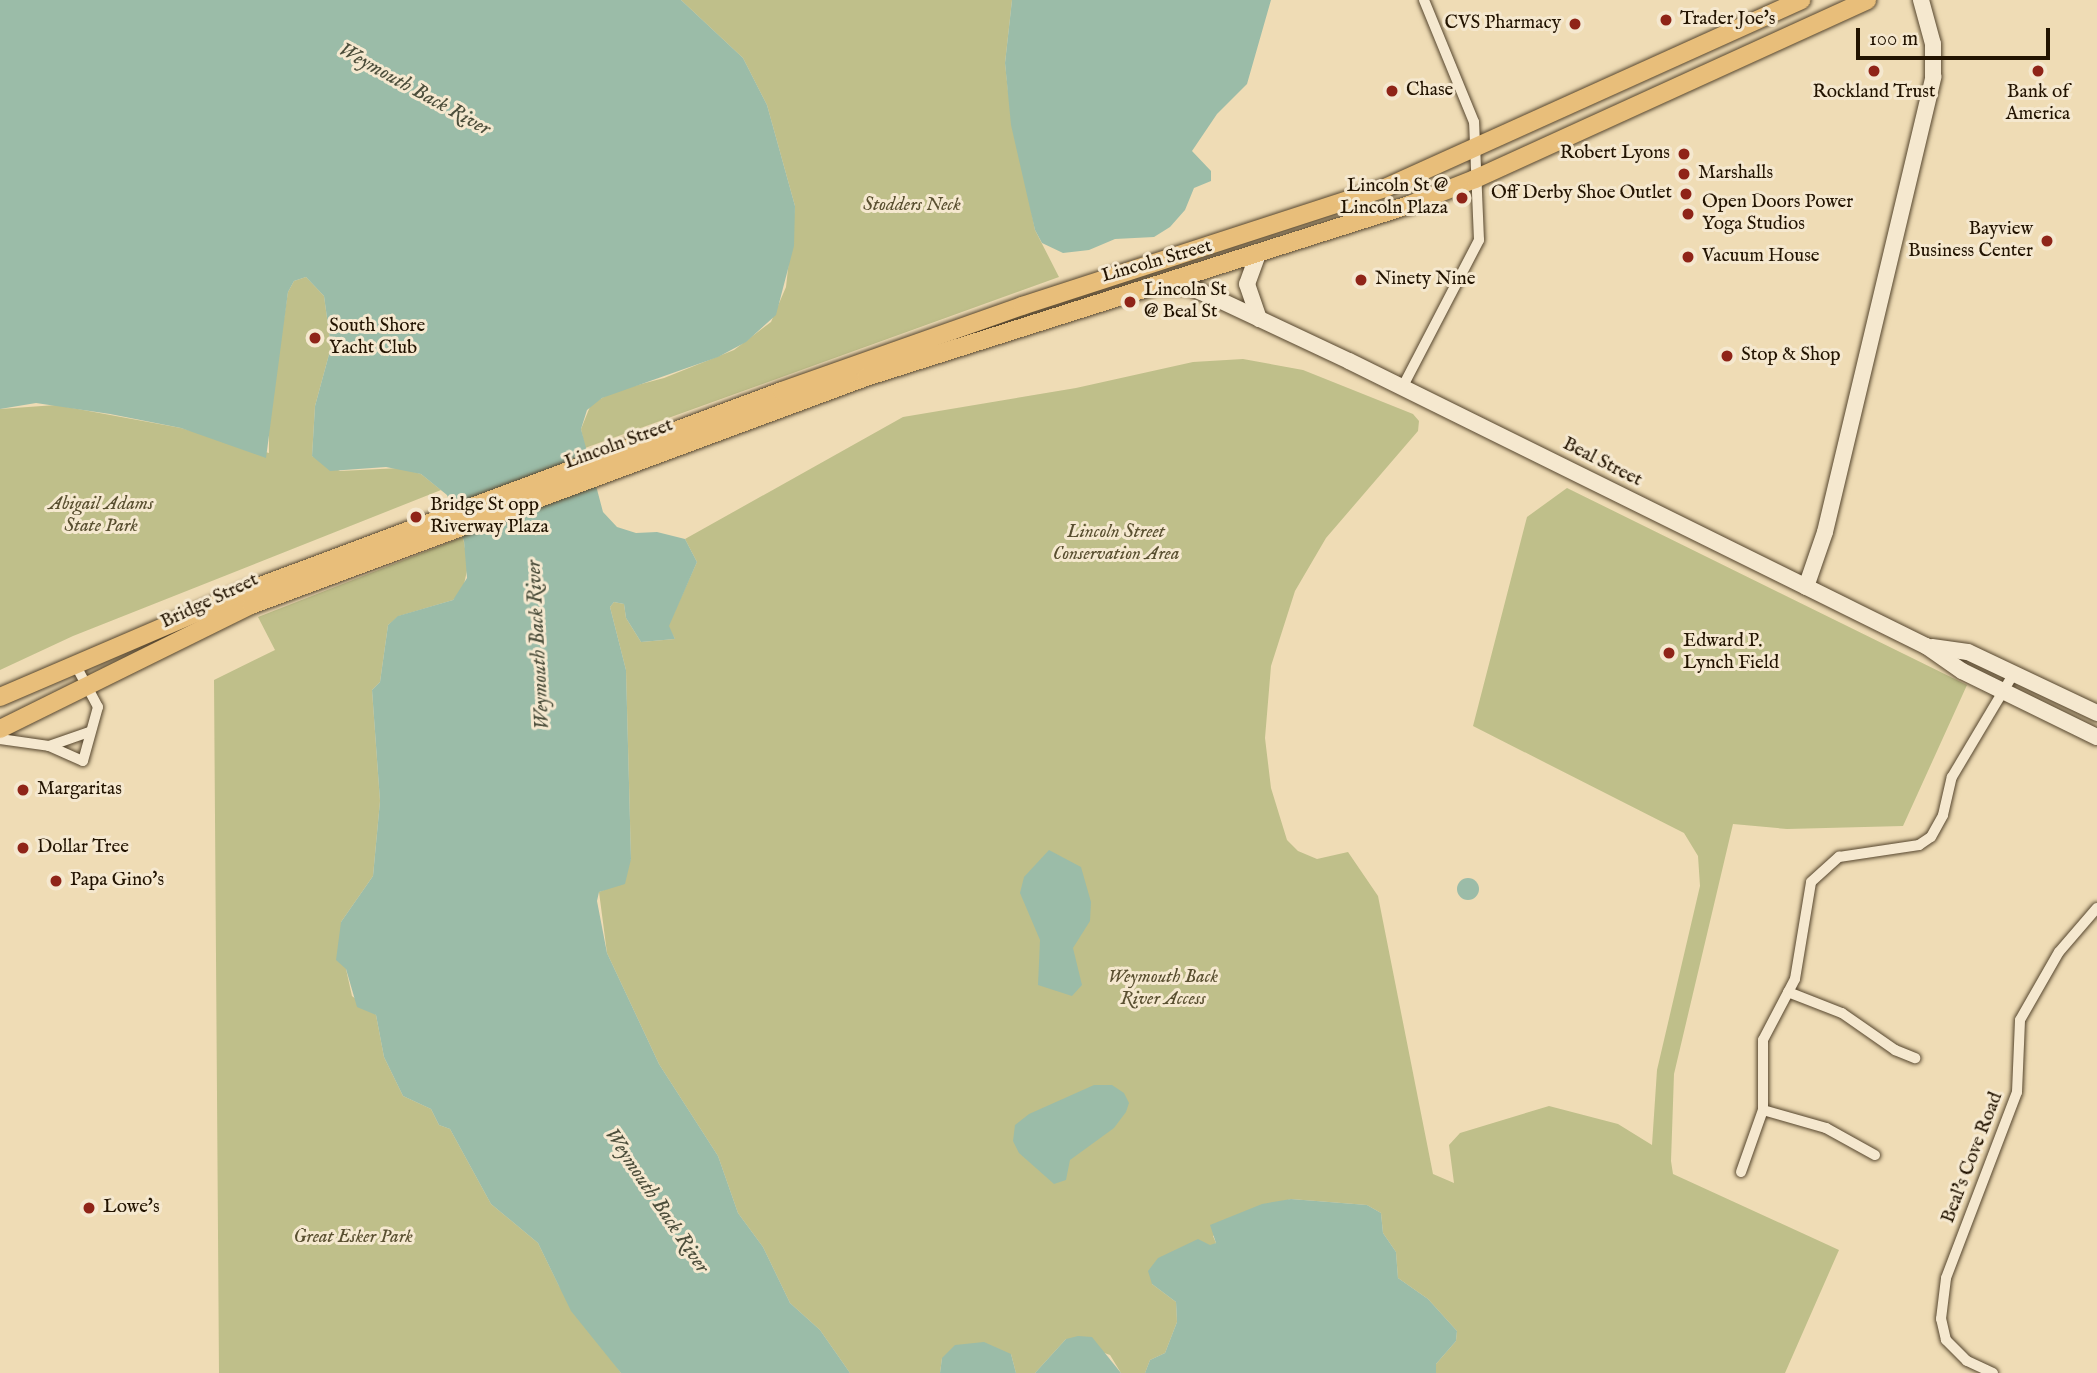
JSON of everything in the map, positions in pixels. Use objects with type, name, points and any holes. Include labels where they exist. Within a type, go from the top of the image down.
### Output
[{"type":"main road","name":"Lincoln Street","points":[[441,526],[923,340],[1385,188],[1475,150],[1801,0]]},
{"type":"main road","name":"Lincoln Street","points":[[603,465],[1151,285],[1258,254],[1475,179],[1867,0]]},
{"type":"main road","name":"Bridge Street","points":[[0,697],[74,662],[441,526]]},
{"type":"main road","name":"Bridge Street","points":[[0,729],[251,605],[441,526]]},
{"type":"street","points":[[1402,388],[1476,255],[1479,240],[1474,122],[1424,0]]},
{"type":"street","points":[[1806,587],[1825,532],[1933,77],[1933,44],[1920,0]]},
{"type":"street","points":[[1258,254],[1247,284],[1259,319]]},
{"type":"street","name":"Beal Street","points":[[1151,285],[1189,287],[1259,319],[1926,646],[2003,691],[2097,737]]},
{"type":"street","name":"Beal Street","points":[[1926,646],[1968,652],[2097,713]]},
{"type":"street","points":[[0,739],[49,746],[83,761],[89,732],[98,708],[90,685],[74,662]]},
{"type":"street","points":[[1741,1172],[1763,1110],[1763,1040],[1800,963],[1805,897],[1811,882],[1839,857],[1919,845],[1931,837],[1942,815],[1952,777],[2014,673]]},
{"type":"street","points":[[49,746],[89,732]]},
{"type":"street","name":"Beal's Cove Road","points":[[1993,1373],[1967,1361],[1946,1340],[1941,1319],[1946,1278],[2017,1092],[2020,1020],[2059,952],[2097,908]]},
{"type":"street","points":[[1788,992],[1842,1013],[1895,1050],[1915,1058]]},
{"type":"street","points":[[1763,1110],[1826,1128],[1875,1155]]},
{"type":"green space","name":"Stodders Neck","points":[[681,0],[1012,0],[1005,63],[1008,91],[1035,230],[1059,277],[585,448],[581,429],[591,404],[615,391],[664,378],[734,350],[771,322],[786,287],[795,206],[767,105],[743,58]]},
{"type":"green space","name":"Abigail Adams State Park","points":[[306,277],[324,296],[331,347],[315,406],[312,456],[340,471],[400,468],[421,474],[441,490],[73,636],[0,670],[0,409],[56,405],[181,428],[269,453],[269,415],[288,292],[294,281]]},
{"type":"green space","points":[[1243,359],[1303,370],[1413,414],[1419,421],[1418,431],[1326,538],[1295,591],[1271,666],[1265,738],[1271,788],[1287,840],[1298,851],[1317,859],[1348,852],[1378,896],[1433,1174],[1454,1183],[1449,1145],[1460,1133],[1549,1106],[1618,1124],[1652,1145],[1657,1070],[1700,886],[1698,856],[1684,833],[1473,726],[1527,517],[1567,488],[1967,685],[1903,826],[1787,829],[1733,824],[1674,1074],[1671,1161],[1673,1174],[1839,1250],[1785,1373],[1436,1373],[1436,1364],[1456,1341],[1457,1331],[1428,1299],[1398,1278],[1396,1252],[1383,1233],[1381,1213],[1367,1205],[1291,1199],[1245,1213],[1213,1236],[1216,1243],[1152,1284],[1176,1302],[1177,1322],[1165,1353],[1150,1360],[1145,1373],[1121,1373],[1110,1355],[1066,1339],[1035,1373],[1016,1373],[1011,1354],[942,1358],[940,1373],[850,1373],[820,1330],[790,1303],[763,1247],[738,1213],[718,1156],[659,1064],[607,953],[599,892],[614,886],[631,859],[626,670],[610,607],[614,602],[624,604],[626,618],[641,642],[675,639],[668,626],[697,562],[685,539],[903,417],[1076,388],[1193,362]]},
{"type":"green space","name":"Great Esker Park","points":[[463,537],[468,566],[463,589],[453,600],[399,616],[388,625],[380,682],[372,690],[380,801],[373,876],[341,922],[346,969],[352,996],[376,1015],[384,1057],[403,1096],[431,1109],[439,1125],[450,1129],[491,1204],[538,1243],[559,1286],[621,1373],[219,1373],[214,680],[275,650],[258,617]]},
{"type":"water","name":"Weymouth Back River","points":[[0,0],[681,0],[743,58],[767,105],[795,206],[794,246],[776,315],[746,342],[718,357],[602,398],[587,410],[581,429],[603,512],[617,527],[636,533],[657,532],[685,539],[697,562],[669,626],[675,639],[641,642],[626,618],[624,604],[614,602],[610,607],[626,670],[631,859],[625,884],[599,892],[597,901],[607,953],[659,1064],[718,1156],[738,1213],[763,1247],[790,1303],[820,1330],[850,1373],[621,1373],[571,1311],[538,1243],[491,1204],[450,1129],[439,1125],[431,1109],[403,1096],[384,1057],[376,1015],[357,1007],[346,969],[336,960],[341,922],[373,876],[380,801],[372,690],[380,682],[388,625],[398,616],[453,600],[467,578],[464,541],[447,495],[421,474],[386,467],[330,471],[312,456],[315,406],[331,347],[324,296],[306,277],[294,281],[288,292],[266,458],[181,428],[110,414],[36,403],[0,409]]},
{"type":"water","points":[[1012,0],[1271,0],[1247,84],[1217,114],[1192,151],[1211,171],[1211,181],[1194,188],[1185,210],[1170,227],[1154,237],[1115,239],[1089,250],[1063,253],[1042,243],[1035,230],[1011,125],[1005,63]]},
{"type":"water","points":[[1049,850],[1081,867],[1091,902],[1090,921],[1073,948],[1082,985],[1072,996],[1038,985],[1040,940],[1020,893],[1024,877]]},
{"type":"water","points":[[1468,878],[1476,881],[1479,889],[1476,897],[1468,900],[1460,897],[1457,889],[1460,881]]},
{"type":"water","points":[[1094,1085],[1112,1085],[1124,1093],[1129,1103],[1126,1112],[1114,1128],[1070,1160],[1066,1180],[1054,1184],[1019,1153],[1013,1141],[1015,1125],[1029,1114]]},
{"type":"water","points":[[1291,1199],[1367,1205],[1381,1213],[1383,1233],[1396,1252],[1398,1278],[1428,1299],[1457,1331],[1456,1341],[1436,1364],[1436,1373],[1145,1373],[1150,1360],[1165,1353],[1177,1322],[1176,1302],[1152,1284],[1148,1271],[1158,1258],[1198,1239],[1210,1245],[1216,1243],[1210,1225],[1262,1204]]},
{"type":"water","points":[[1092,1337],[1121,1373],[1035,1373],[1066,1339]]},
{"type":"water","points":[[984,1342],[1011,1354],[1016,1373],[940,1373],[942,1358],[955,1345]]},
{"type":"place","name":"Trader Joe's","points":[[1666,20]]},
{"type":"place","name":"CVS Pharmacy","points":[[1575,24]]},
{"type":"place","name":"Rockland Trust","points":[[1874,71]]},
{"type":"place","name":"Bank of America","points":[[2038,71]]},
{"type":"place","name":"Chase","points":[[1392,91]]},
{"type":"place","name":"Robert Lyons","points":[[1684,154]]},
{"type":"place","name":"Marshalls","points":[[1684,174]]},
{"type":"place","name":"Off Derby Shoe Outlet","points":[[1686,194]]},
{"type":"place","name":"Lincoln St @ Lincoln Plaza","points":[[1462,198]]},
{"type":"place","name":"Open Doors Power Yoga Studios","points":[[1688,214]]},
{"type":"place","name":"Bayview Business Center","points":[[2047,241]]},
{"type":"place","name":"Vacuum House","points":[[1688,257]]},
{"type":"place","name":"Ninety Nine","points":[[1361,280]]},
{"type":"place","name":"Lincoln St @ Beal St","points":[[1130,302]]},
{"type":"place","name":"South Shore Yacht Club","points":[[315,338]]},
{"type":"place","name":"Stop & Shop","points":[[1727,356]]},
{"type":"place","name":"Bridge St opp Riverway Plaza","points":[[416,517]]},
{"type":"place","name":"Edward P. Lynch Field","points":[[1669,653]]},
{"type":"place","name":"Margaritas","points":[[23,790]]},
{"type":"place","name":"Dollar Tree","points":[[23,848]]},
{"type":"place","name":"Papa Gino's","points":[[56,881]]},
{"type":"place","name":"Lowe's","points":[[89,1208]]},
{"type":"park label","name":"Lincoln Street Conservation Area","points":[[1116,544]]},
{"type":"park label","name":"Weymouth Back River Access","points":[[1163,989]]}]
